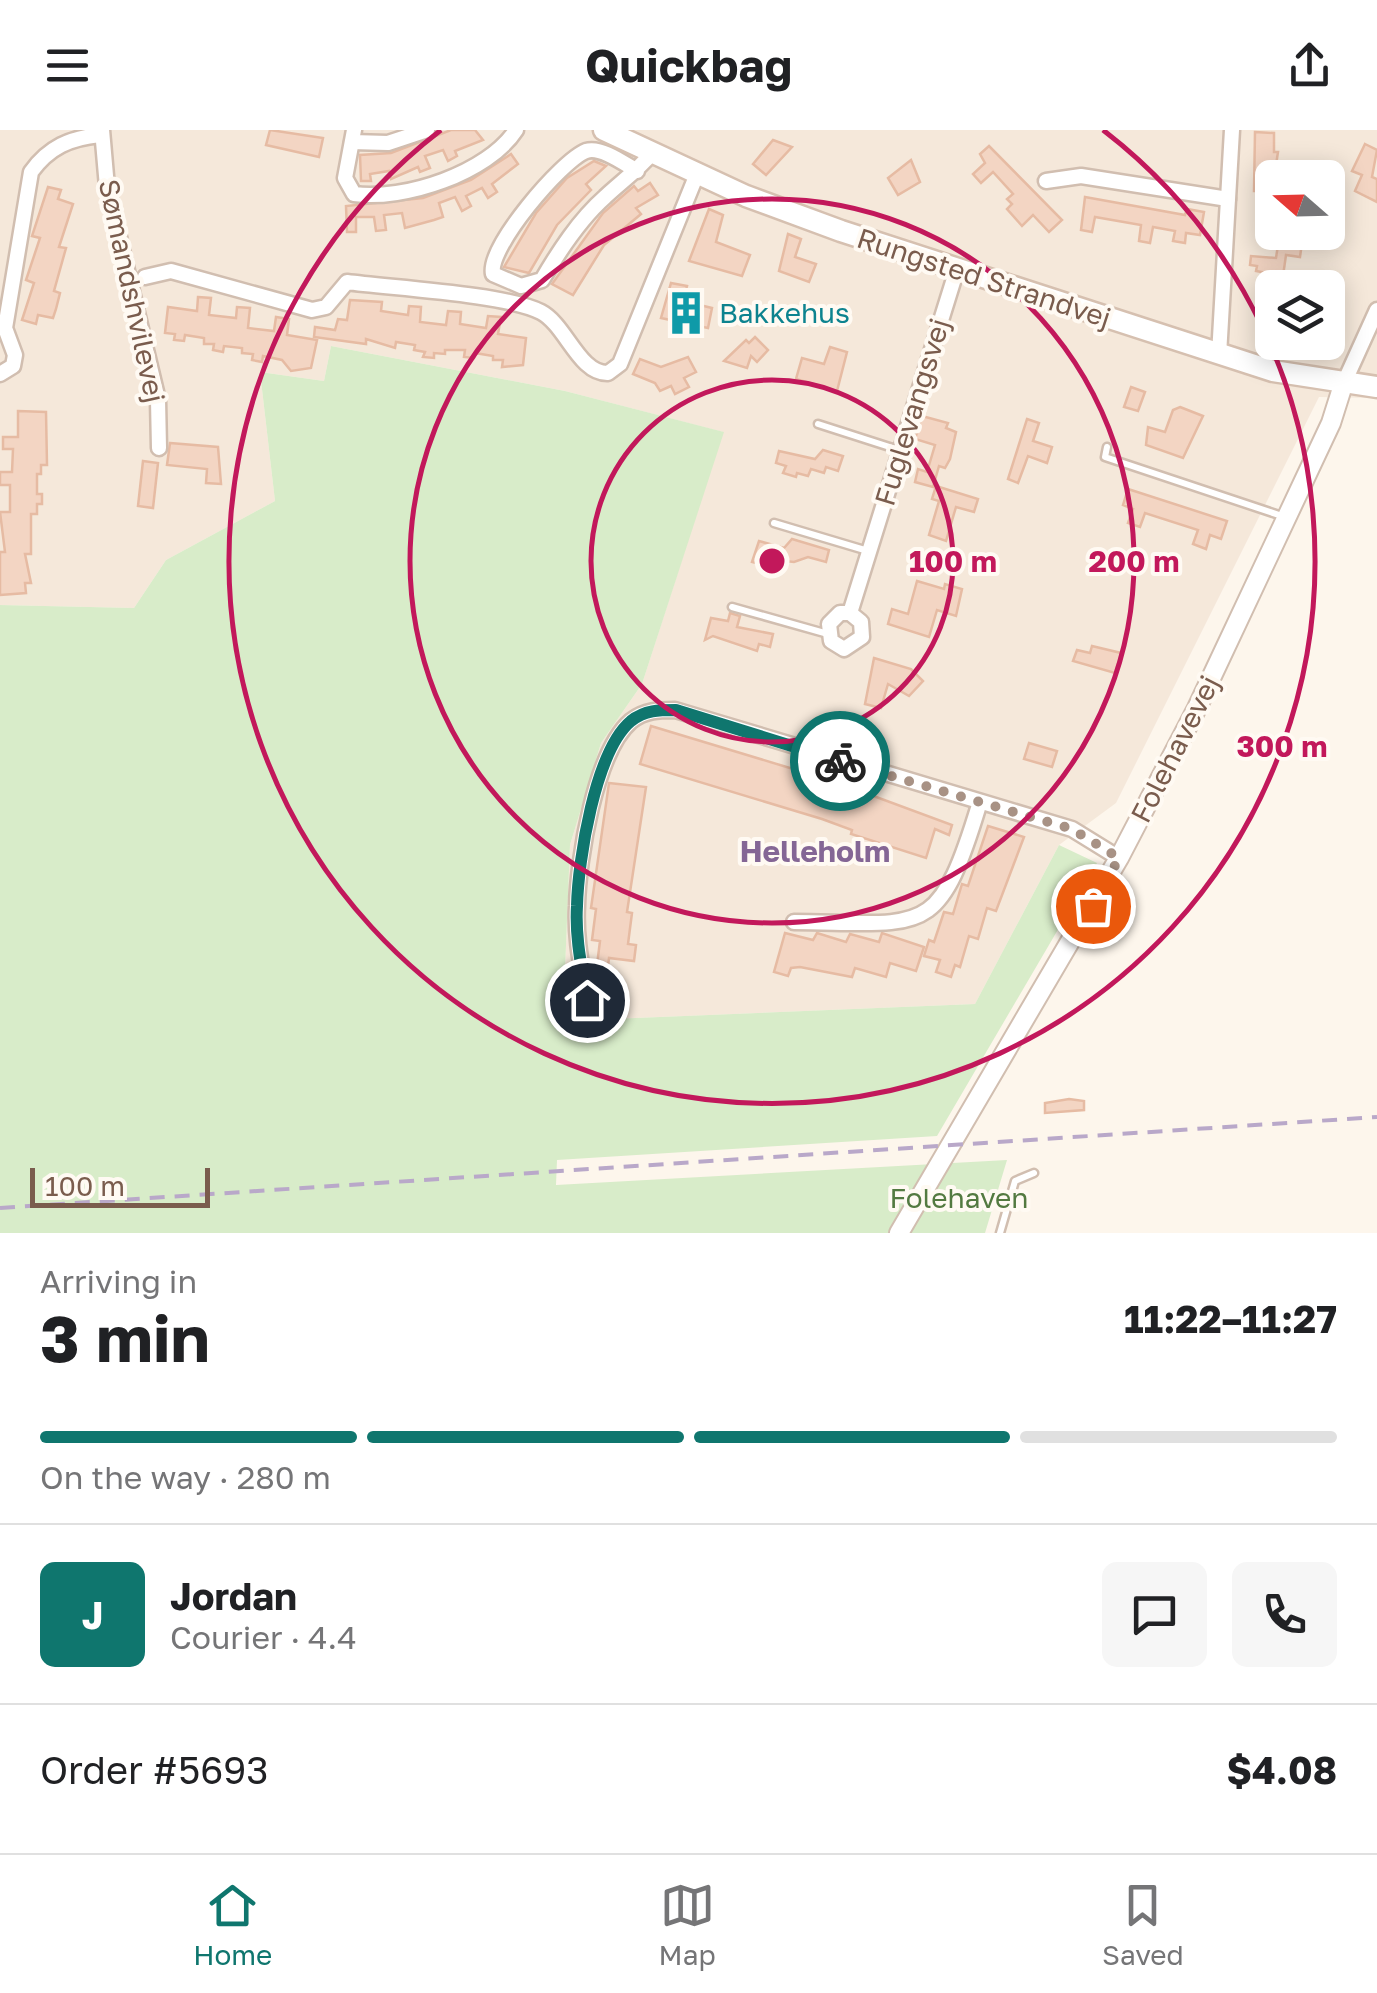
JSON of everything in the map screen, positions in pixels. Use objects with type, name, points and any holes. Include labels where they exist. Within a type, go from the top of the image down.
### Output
[{"type":"main road","name":"Rungsted Strandvej","points":[[604,130],[787,212],[957,269],[1219,355],[1343,385],[1377,387]]},
{"type":"street","points":[[427,130],[388,143],[353,136],[347,188],[368,196],[401,191],[458,172],[487,157],[516,130]]},
{"type":"street","points":[[1219,355],[1232,130]]},
{"type":"street","name":"Sømandshvilevej","points":[[0,374],[13,366],[14,355],[5,328],[31,172],[43,155],[62,144],[101,132],[107,187],[158,400],[160,448]]},
{"type":"street","points":[[638,171],[598,150],[586,151],[546,186],[495,251],[493,274],[521,286],[542,280],[584,219],[638,171],[652,153]]},
{"type":"street","points":[[145,278],[172,271],[312,310],[326,306],[347,282],[524,306],[557,324],[590,368],[608,373],[620,364],[697,174]]},
{"type":"street","points":[[1046,181],[1081,176],[1228,199]]},
{"type":"street","name":"Fuglevangsvej","points":[[850,613],[957,269]]},
{"type":"street","points":[[1343,385],[1377,310]]},
{"type":"street","name":"Folehavevej","points":[[899,1233],[1119,858],[1197,708],[1343,385]]},
{"type":"street","name":"Fuglevangsvej","points":[[850,613],[864,630],[858,644],[836,646],[828,634],[833,617],[850,613]]},
{"type":"street","points":[[587,1000],[576,906],[589,818],[619,736],[643,714],[676,710],[979,805],[1072,829],[1119,858]]},
{"type":"street","points":[[794,922],[902,923],[921,918],[950,887],[979,805]]},
{"type":"lane","points":[[818,424],[900,450]]},
{"type":"lane","points":[[1107,447],[1105,457],[1286,518]]},
{"type":"lane","points":[[774,523],[869,551]]},
{"type":"lane","points":[[732,607],[828,634]]},
{"type":"lane","points":[[1000,1233],[1016,1181],[1034,1173]]},
{"type":"shaded area","points":[[0,130],[1377,130],[1377,398],[1319,397],[1116,803],[1059,845],[975,1004],[563,1021],[570,845],[601,743],[642,684],[723,432],[565,391],[331,346],[324,381],[260,372],[275,501],[166,560],[134,608],[0,605]]},
{"type":"green space","name":"Folehaven","points":[[331,346],[565,391],[724,432],[642,684],[601,743],[570,845],[563,1021],[975,1004],[1059,845],[1097,863],[937,1136],[557,1160],[556,1185],[1007,1160],[985,1233],[0,1233],[0,605],[134,608],[166,560],[275,501],[260,372],[324,381]]},
{"type":"building","points":[[270,130],[323,138],[319,157],[266,145]]},
{"type":"building","points":[[451,130],[475,130],[483,140],[455,151],[457,156],[448,161],[443,150],[425,156],[430,168],[420,172],[418,167],[391,179],[389,171],[370,174],[371,181],[361,181],[360,155],[391,153]]},
{"type":"building","points":[[1255,132],[1274,133],[1277,160],[1255,160],[1254,191]]},
{"type":"building","points":[[773,140],[792,147],[766,175],[753,164]]},
{"type":"building","points":[[1365,144],[1377,150],[1372,177],[1377,179],[1377,202],[1355,191],[1362,175],[1352,171]]},
{"type":"building","points":[[989,146],[1062,220],[1049,232],[1033,215],[1022,226],[1007,209],[1012,204],[1007,199],[1013,194],[993,172],[981,183],[973,174],[985,163],[980,154]]},
{"type":"building","points":[[511,154],[518,164],[492,184],[497,192],[488,198],[482,188],[466,196],[471,206],[462,211],[455,197],[439,203],[443,217],[434,220],[405,228],[402,213],[384,215],[386,230],[376,231],[374,217],[356,217],[356,232],[347,232],[346,206],[423,198],[471,180]]},
{"type":"building","points":[[911,160],[920,182],[898,195],[888,178]]},
{"type":"building","points":[[594,161],[606,166],[586,184],[591,190],[557,225],[529,273],[504,267],[536,213],[567,178]]},
{"type":"building","points":[[650,183],[658,195],[636,208],[641,214],[604,245],[573,295],[552,284],[603,213],[634,186],[638,191]]},
{"type":"building","points":[[48,187],[61,190],[58,199],[73,204],[59,247],[66,248],[54,291],[60,293],[56,309],[53,318],[38,315],[36,324],[22,320],[34,283],[26,280],[40,238],[32,236]]},
{"type":"building","points":[[1085,197],[1185,215],[1187,209],[1204,212],[1200,235],[1186,233],[1185,243],[1173,241],[1175,231],[1153,227],[1150,243],[1139,241],[1141,225],[1095,217],[1092,232],[1081,230]]},
{"type":"building","points":[[709,209],[723,215],[716,242],[750,255],[742,276],[689,261]]},
{"type":"building","points":[[788,234],[801,239],[795,257],[816,264],[809,282],[779,271]]},
{"type":"building","points":[[1277,250],[1301,250],[1300,257],[1286,255],[1284,270],[1256,270],[1257,266],[1250,265],[1251,256],[1276,258]]},
{"type":"building","name":"Bakkehus","points":[[671,283],[687,286],[683,301],[712,308],[708,328],[661,318]]},
{"type":"building","points":[[198,297],[211,298],[209,315],[236,318],[237,307],[250,308],[248,328],[274,331],[276,317],[289,319],[287,335],[317,340],[311,368],[291,371],[282,360],[263,356],[262,362],[252,360],[253,354],[242,353],[242,348],[224,346],[223,352],[213,350],[214,344],[204,344],[204,338],[185,335],[184,341],[174,340],[175,334],[165,333],[168,307],[197,311]]},
{"type":"building","points":[[350,300],[382,302],[381,311],[408,315],[409,306],[421,307],[420,322],[446,325],[448,311],[461,312],[460,324],[486,328],[488,316],[501,317],[498,334],[526,338],[523,365],[502,367],[503,360],[493,360],[493,356],[475,353],[474,358],[464,357],[465,350],[445,350],[445,354],[434,353],[434,358],[423,357],[425,352],[414,350],[415,345],[396,342],[395,348],[366,339],[366,344],[314,337],[315,327],[335,330],[338,319],[347,320]]},
{"type":"building","points":[[755,337],[768,350],[757,362],[751,356],[747,368],[724,361],[746,340],[749,343]]},
{"type":"building","points":[[830,347],[847,352],[837,391],[796,379],[802,358],[824,364]]},
{"type":"building","points":[[688,357],[696,372],[684,378],[689,387],[675,394],[671,386],[660,391],[655,383],[633,374],[640,359],[661,367]]},
{"type":"building","points":[[1131,387],[1145,392],[1138,411],[1124,407]]},
{"type":"building","points":[[1180,407],[1203,416],[1183,458],[1146,445],[1148,427],[1165,432],[1173,410]]},
{"type":"building","points":[[18,411],[46,412],[47,465],[41,465],[41,474],[37,474],[37,494],[42,494],[42,504],[37,504],[37,514],[31,514],[31,554],[25,554],[31,583],[25,583],[26,593],[0,595],[0,552],[5,552],[0,512],[10,512],[10,485],[0,485],[0,472],[12,472],[13,449],[3,449],[3,437],[18,437]]},
{"type":"building","points":[[922,416],[948,423],[946,428],[956,432],[950,459],[945,468],[939,466],[933,487],[915,482],[918,469],[927,472],[935,445],[915,439]]},
{"type":"building","points":[[1027,419],[1039,423],[1033,441],[1052,447],[1047,463],[1028,456],[1018,483],[1008,479]]},
{"type":"building","points":[[170,443],[218,447],[221,484],[206,483],[207,469],[167,465]]},
{"type":"building","points":[[823,450],[843,456],[838,471],[826,467],[824,473],[811,469],[808,476],[797,473],[796,477],[783,473],[786,466],[776,463],[779,451],[815,459]]},
{"type":"building","points":[[143,461],[158,463],[153,508],[138,506]]},
{"type":"building","points":[[936,486],[978,499],[974,512],[956,507],[946,541],[929,535],[939,501],[932,499]]},
{"type":"building","points":[[1128,489],[1227,521],[1221,539],[1210,535],[1206,549],[1193,544],[1198,530],[1145,513],[1140,527],[1128,523],[1133,509],[1123,505]]},
{"type":"building","points":[[792,539],[829,550],[826,562],[808,557],[794,562],[768,559],[766,566],[752,562],[759,541],[784,548]]},
{"type":"building","points":[[917,581],[944,589],[945,584],[962,589],[956,616],[937,610],[929,637],[888,624],[892,609],[908,614]]},
{"type":"building","points":[[730,613],[740,616],[737,627],[773,634],[770,647],[759,644],[757,651],[713,636],[705,640],[711,618],[728,621]]},
{"type":"building","points":[[1092,646],[1121,653],[1115,673],[1073,661],[1077,650],[1090,653]]},
{"type":"building","points":[[874,658],[911,669],[923,681],[909,696],[888,684],[881,708],[865,704]]},
{"type":"building","points":[[651,726],[833,781],[952,825],[949,835],[935,829],[926,858],[851,834],[852,830],[822,819],[640,764]]},
{"type":"building","points":[[1029,743],[1057,751],[1052,767],[1024,759]]},
{"type":"building","points":[[609,783],[646,787],[627,912],[632,913],[628,944],[636,945],[634,961],[609,958],[607,974],[596,973],[600,941],[592,940],[596,909],[591,908]]},
{"type":"building","points":[[988,826],[1024,837],[996,911],[987,908],[978,939],[969,936],[960,967],[955,965],[951,977],[936,972],[940,960],[924,956],[929,940],[934,942],[944,912],[953,914],[962,884],[968,886]]},
{"type":"building","points":[[785,933],[813,940],[817,933],[846,942],[850,934],[879,942],[882,933],[924,947],[916,971],[890,963],[886,977],[855,968],[852,977],[800,967],[791,968],[788,976],[774,972]]},
{"type":"building","points":[[1084,1101],[1084,1110],[1045,1113],[1045,1103]]},
{"type":"railway","points":[[0,1208],[1377,1117]]},
{"type":"way so far","points":[[840,761],[979,805],[1072,829],[1119,858],[1093,906]]},
{"type":"place","name":"Bakkehus","points":[[686,313]]},
{"type":"district","name":"Helleholm","points":[[815,852]]},
{"type":"route","points":[[587,1000],[576,906],[581,864],[589,818],[608,761],[630,722],[656,710],[676,710],[840,761]]}]
